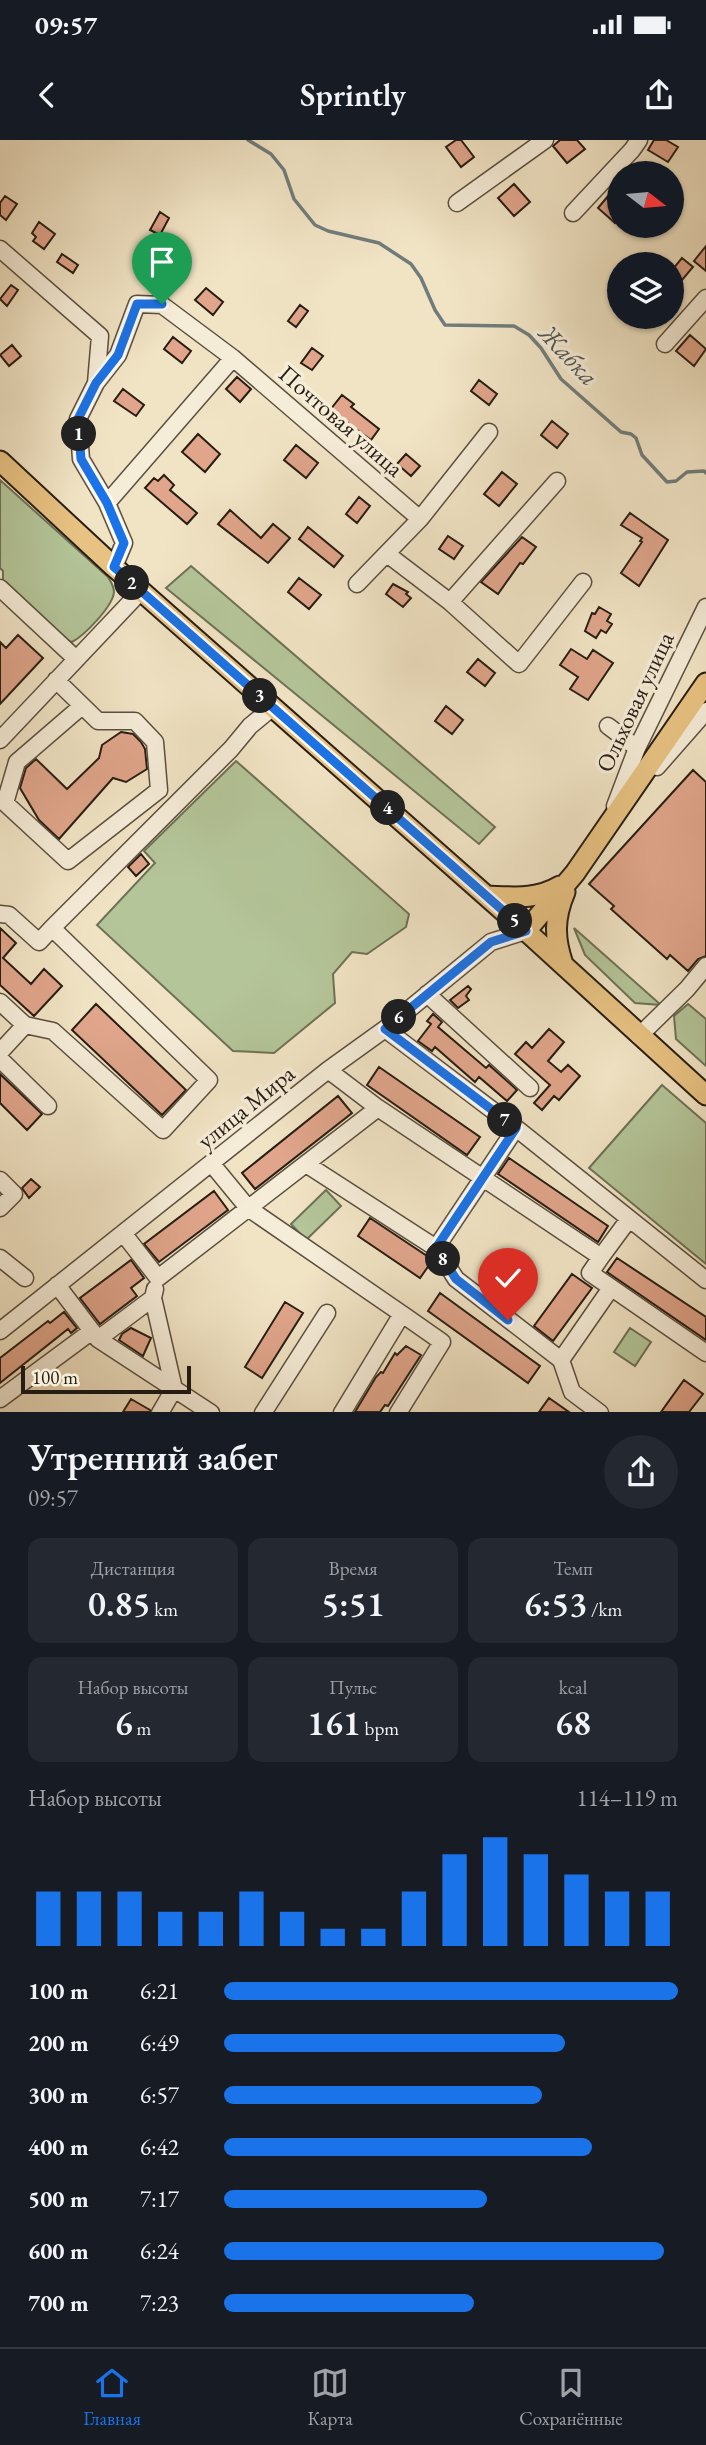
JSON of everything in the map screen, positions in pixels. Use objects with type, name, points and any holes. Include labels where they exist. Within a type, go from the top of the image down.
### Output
[{"type":"main road","points":[[0,461],[114,567],[526,931],[706,1095]]},
{"type":"main road","name":"Ольховая улица","points":[[526,931],[569,880],[706,683]]},
{"type":"main road","points":[[487,897],[537,896],[546,894],[569,880]]},
{"type":"main road","points":[[563,965],[556,944],[555,925],[569,880]]},
{"type":"street","points":[[457,204],[545,140]]},
{"type":"street","points":[[573,213],[639,140]]},
{"type":"street","name":"Почтовая улица","points":[[0,249],[100,336],[96,383]]},
{"type":"street","points":[[665,344],[706,298]]},
{"type":"street","name":"Почтовая улица","points":[[114,567],[124,543],[107,503],[81,459],[78,419],[96,383],[118,355],[137,304],[162,304],[233,358],[419,519]]},
{"type":"street","points":[[107,503],[233,358]]},
{"type":"street","points":[[357,584],[419,519],[489,432]]},
{"type":"street","points":[[450,602],[557,481]]},
{"type":"street","points":[[387,554],[450,602],[519,664],[583,582]]},
{"type":"street","points":[[0,588],[75,659]]},
{"type":"street","points":[[17,762],[1,740],[141,591]]},
{"type":"street","name":"Ольховая улица","points":[[611,818],[636,748],[706,607]]},
{"type":"street","points":[[56,680],[98,721],[135,721],[155,742],[159,790],[68,861],[5,803],[17,762],[82,706]]},
{"type":"street","points":[[0,914],[9,915],[39,942],[250,726],[273,707]]},
{"type":"street","name":"Ольховая улица","points":[[611,818],[705,718]]},
{"type":"street","points":[[608,726],[636,748]]},
{"type":"street","points":[[0,1002],[24,1025],[53,1031],[163,1130],[209,1080],[52,928]]},
{"type":"street","name":"улица Мира","points":[[0,1331],[328,1070],[385,1029],[491,942],[526,931]]},
{"type":"street","points":[[639,1036],[687,989],[706,966]]},
{"type":"street","points":[[427,994],[530,1087]]},
{"type":"street","points":[[0,1052],[24,1025]]},
{"type":"street","points":[[385,1029],[516,1128],[543,1141],[629,1219],[706,1280]]},
{"type":"street","points":[[0,1059],[48,1106]]},
{"type":"street","points":[[328,1070],[379,1108],[601,1257]]},
{"type":"street","points":[[160,1412],[174,1389],[153,1298],[159,1278],[379,1108]]},
{"type":"street","points":[[436,1248],[516,1128]]},
{"type":"street","points":[[212,1163],[248,1208],[442,1342],[398,1412]]},
{"type":"street","points":[[306,1164],[436,1248],[456,1279],[561,1360],[572,1392],[600,1412]]},
{"type":"street","points":[[0,1180],[14,1194],[0,1208]]},
{"type":"street","points":[[629,1219],[590,1273],[706,1353]]},
{"type":"street","points":[[123,1233],[159,1278]]},
{"type":"street","points":[[0,1258],[24,1278]]},
{"type":"street","points":[[57,1285],[95,1335],[211,1412]]},
{"type":"street","points":[[561,1360],[611,1288]]},
{"type":"street","points":[[0,1399],[153,1298]]},
{"type":"street","points":[[264,1412],[327,1313]]},
{"type":"street","points":[[342,1412],[402,1314]]},
{"type":"green space","points":[[0,480],[108,577],[112,584],[114,592],[109,605],[91,627],[72,642],[64,640],[3,582],[3,571],[0,568]]},
{"type":"green space","points":[[191,566],[495,827],[479,844],[166,588]]},
{"type":"green space","points":[[236,761],[409,914],[406,927],[367,954],[352,952],[333,974],[335,1003],[274,1053],[233,1051],[97,925],[155,863],[144,851]]},
{"type":"green space","points":[[574,928],[661,1005],[635,1003],[585,955]]},
{"type":"green space","points":[[688,1004],[706,1019],[706,1066],[676,1039],[674,1016]]},
{"type":"green space","points":[[662,1085],[706,1123],[706,1264],[589,1168]]},
{"type":"green space","points":[[326,1190],[341,1206],[306,1240],[291,1224]]},
{"type":"green space","points":[[630,1328],[651,1342],[635,1366],[614,1352]]},
{"type":"building","points":[[456,140],[461,140],[474,157],[461,167],[446,147]]},
{"type":"building","points":[[560,140],[577,140],[585,149],[567,163],[553,146]]},
{"type":"building","points":[[654,140],[666,140],[678,147],[669,161],[648,150]]},
{"type":"building","points":[[514,184],[530,202],[514,216],[498,198]]},
{"type":"building","points":[[5,196],[17,204],[6,220],[0,215],[0,203]]},
{"type":"building","points":[[607,197],[607,216],[598,208]]},
{"type":"building","points":[[160,212],[169,218],[160,235],[150,230]]},
{"type":"building","points":[[39,222],[55,234],[44,249],[33,241],[36,237],[32,233]]},
{"type":"building","points":[[706,246],[706,271],[694,261]]},
{"type":"building","points":[[62,254],[78,265],[73,273],[57,262]]},
{"type":"building","points":[[162,256],[179,267],[169,282],[152,270]]},
{"type":"building","points":[[684,260],[693,267],[684,278]]},
{"type":"building","points":[[11,285],[18,290],[7,306],[0,299]]},
{"type":"building","points":[[206,288],[223,302],[213,315],[195,300]]},
{"type":"building","points":[[300,305],[308,311],[296,327],[288,321]]},
{"type":"building","points":[[690,335],[706,349],[694,366],[676,351]]},
{"type":"building","points":[[173,337],[191,351],[182,363],[164,349]]},
{"type":"building","points":[[12,345],[21,356],[9,366],[0,355]]},
{"type":"building","points":[[312,348],[323,356],[312,370],[301,363]]},
{"type":"building","points":[[237,377],[251,389],[240,402],[226,389]]},
{"type":"building","points":[[479,380],[497,394],[489,405],[471,391]]},
{"type":"building","points":[[123,389],[144,405],[136,416],[114,401]]},
{"type":"building","points":[[342,395],[354,404],[351,407],[379,429],[371,440],[330,410]]},
{"type":"building","points":[[552,421],[568,434],[557,448],[541,435]]},
{"type":"building","points":[[198,434],[220,454],[205,472],[182,452]]},
{"type":"building","points":[[296,445],[318,463],[306,478],[284,460]]},
{"type":"building","points":[[406,454],[420,466],[411,476],[397,464]]},
{"type":"building","points":[[502,472],[517,484],[499,506],[484,494]]},
{"type":"building","points":[[164,475],[174,485],[170,490],[197,513],[187,524],[145,488],[154,478],[158,481]]},
{"type":"building","points":[[359,497],[370,506],[357,523],[346,514]]},
{"type":"building","points":[[230,510],[261,538],[273,524],[290,538],[268,563],[218,524]]},
{"type":"building","points":[[630,513],[668,540],[639,586],[621,573],[642,542],[642,538],[621,525]]},
{"type":"building","points":[[308,527],[343,556],[334,567],[299,539]]},
{"type":"building","points":[[448,536],[463,546],[454,559],[439,549]]},
{"type":"building","points":[[522,537],[536,547],[523,564],[520,563],[498,594],[481,582]]},
{"type":"building","points":[[299,578],[321,595],[309,609],[288,592]]},
{"type":"building","points":[[393,584],[408,592],[406,594],[411,598],[403,607],[386,594]]},
{"type":"building","points":[[599,607],[611,614],[607,621],[612,624],[606,633],[601,630],[596,638],[585,631],[592,613],[595,614]]},
{"type":"building","points":[[18,635],[43,658],[0,704],[0,642],[6,648]]},
{"type":"building","points":[[571,649],[587,659],[593,650],[613,663],[588,700],[570,689],[578,677],[560,665]]},
{"type":"building","points":[[478,659],[495,673],[485,686],[467,672]]},
{"type":"building","points":[[446,706],[463,720],[452,734],[435,721]]},
{"type":"building","points":[[121,732],[133,734],[141,742],[145,749],[147,769],[126,782],[113,778],[59,839],[39,820],[20,788],[26,768],[36,759],[67,789],[99,758],[102,745]]},
{"type":"building","points":[[693,770],[706,782],[706,956],[698,959],[688,971],[670,955],[667,959],[611,909],[614,906],[589,884]]},
{"type":"building","points":[[141,854],[149,864],[136,876],[128,867]]},
{"type":"building","points":[[0,928],[16,943],[3,958],[31,984],[44,969],[62,986],[34,1016],[0,985]]},
{"type":"building","points":[[468,986],[471,989],[466,996],[469,1000],[458,1008],[450,1000]]},
{"type":"building","points":[[96,1004],[186,1090],[162,1115],[72,1030]]},
{"type":"building","points":[[433,1014],[442,1022],[438,1027],[486,1068],[489,1065],[517,1090],[507,1101],[479,1077],[475,1082],[435,1047],[432,1051],[418,1041],[431,1024],[427,1021]]},
{"type":"building","points":[[549,1029],[564,1042],[548,1061],[561,1072],[568,1065],[580,1076],[559,1100],[554,1096],[542,1110],[534,1103],[550,1085],[515,1054],[526,1042],[532,1048]]},
{"type":"building","points":[[379,1067],[480,1137],[467,1155],[367,1085]]},
{"type":"building","points":[[0,1074],[42,1114],[27,1130],[0,1103]]},
{"type":"building","points":[[338,1096],[352,1113],[255,1189],[242,1173]]},
{"type":"building","points":[[509,1158],[608,1226],[598,1242],[498,1174]]},
{"type":"building","points":[[31,1179],[40,1187],[29,1198],[22,1188]]},
{"type":"building","points":[[214,1191],[228,1210],[159,1262],[144,1244]]},
{"type":"building","points":[[370,1218],[430,1258],[432,1261],[420,1278],[358,1236]]},
{"type":"building","points":[[617,1258],[706,1317],[706,1340],[607,1272]]},
{"type":"building","points":[[131,1260],[144,1278],[131,1288],[137,1296],[100,1324],[80,1298]]},
{"type":"building","points":[[572,1274],[592,1288],[553,1341],[534,1326]]},
{"type":"building","points":[[440,1293],[540,1366],[528,1383],[428,1311]]},
{"type":"building","points":[[285,1302],[303,1313],[262,1378],[245,1367]]},
{"type":"building","points":[[64,1312],[77,1328],[71,1333],[68,1329],[0,1383],[0,1358]]},
{"type":"building","points":[[131,1328],[151,1338],[143,1356],[119,1340],[122,1334]]},
{"type":"building","points":[[406,1346],[421,1355],[388,1406],[385,1405],[380,1412],[355,1412],[376,1377],[383,1373],[395,1353],[397,1355]]},
{"type":"building","points":[[684,1380],[703,1394],[689,1412],[661,1412]]},
{"type":"building","points":[[549,1398],[569,1412],[539,1412]]},
{"type":"building","points":[[131,1399],[150,1410],[150,1412],[123,1412]]},
{"type":"waterway","name":"Жабка","points":[[248,140],[271,154],[284,170],[294,199],[315,225],[328,231],[379,243],[411,264],[445,325],[514,326],[529,335],[541,348],[561,379],[621,432],[636,438],[642,455],[667,482],[676,481],[687,472],[706,473]]},
{"type":"route","points":[[162,304],[137,304],[118,355],[96,383],[78,419],[81,459],[107,503],[124,543],[114,567],[526,931],[491,942],[385,1029],[516,1128],[436,1248],[456,1279],[508,1320]]}]
